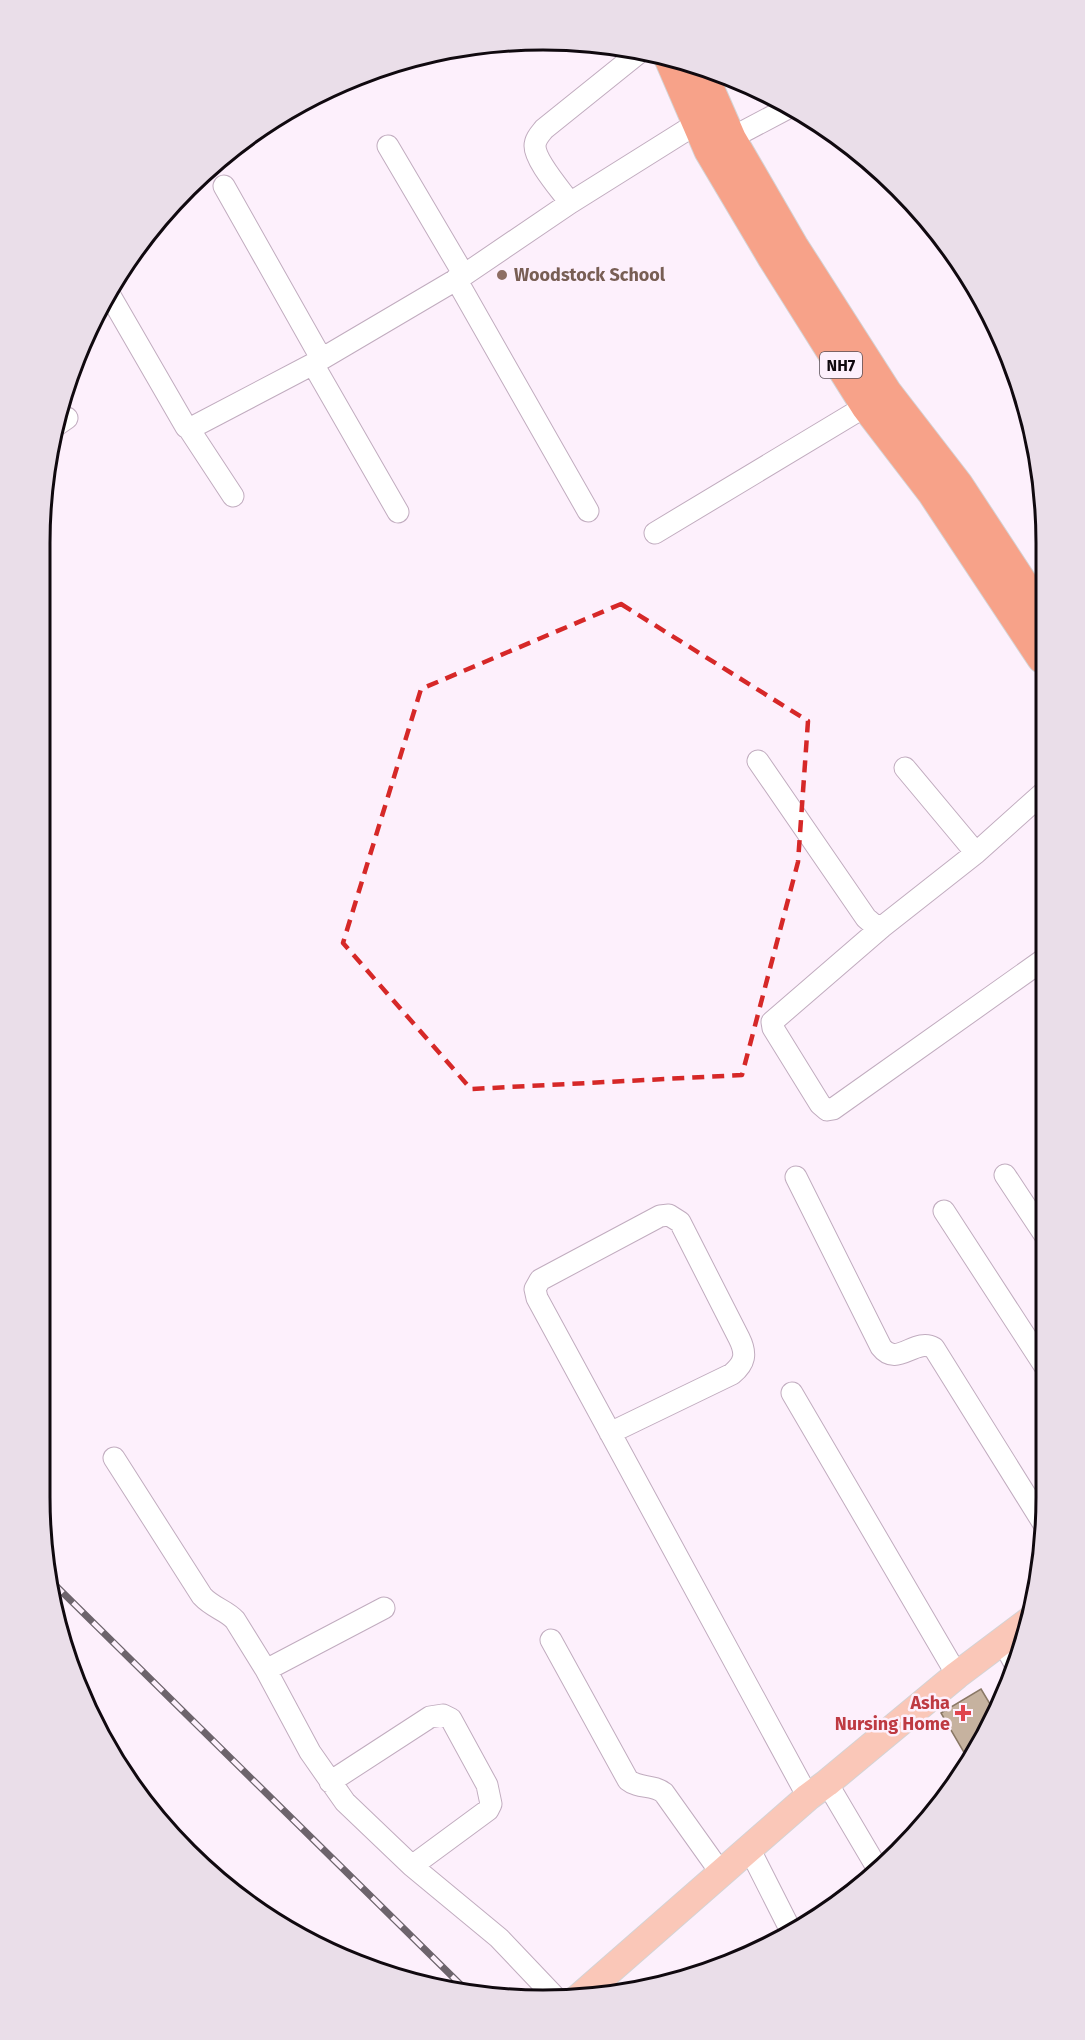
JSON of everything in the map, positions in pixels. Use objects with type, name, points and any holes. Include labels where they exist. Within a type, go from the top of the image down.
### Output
[{"type":"highway","name":"NH7","points":[[673,67],[696,124],[720,145],[793,246],[887,393],[958,485],[1036,605]]},
{"type":"highway","name":"NH7","points":[[702,76],[720,145],[773,258],[866,406],[932,492],[1036,649]]},
{"type":"main road","points":[[590,1988],[817,1790],[957,1675],[1009,1653]]},
{"type":"street","points":[[570,202],[538,157],[535,147],[536,139],[544,129],[632,58]]},
{"type":"street","points":[[720,145],[782,112]]},
{"type":"street","points":[[189,429],[317,361],[460,277],[570,202],[696,124]]},
{"type":"street","points":[[388,146],[588,511]]},
{"type":"street","points":[[224,186],[398,512]]},
{"type":"street","points":[[113,301],[186,427],[233,496]]},
{"type":"street","points":[[655,533],[866,406]]},
{"type":"street","points":[[758,761],[866,918],[882,927]]},
{"type":"street","points":[[905,768],[976,853]]},
{"type":"street","points":[[1036,799],[976,853],[882,927],[772,1022],[773,1028],[820,1104],[827,1110],[833,1109],[1036,965]]},
{"type":"street","points":[[1005,1175],[1036,1222]]},
{"type":"street","points":[[796,1177],[884,1351],[898,1355],[925,1344],[935,1349],[1035,1510]]},
{"type":"street","points":[[944,1211],[1036,1353]]},
{"type":"street","points":[[610,1433],[732,1374],[741,1367],[744,1361],[745,1353],[740,1338],[680,1222],[669,1215],[660,1216],[540,1280],[535,1289],[541,1307],[656,1520],[725,1641],[817,1790],[873,1863]]},
{"type":"street","points":[[792,1393],[957,1675]]},
{"type":"street","points":[[114,1458],[202,1596],[214,1608],[230,1615],[235,1620],[266,1670],[309,1752],[345,1802],[412,1866],[499,1938],[548,1990]]},
{"type":"street","points":[[266,1670],[384,1608]]},
{"type":"street","points":[[551,1640],[628,1780],[635,1785],[657,1788],[664,1793],[721,1873]]},
{"type":"street","points":[[330,1782],[430,1716],[443,1714],[452,1719],[487,1785],[492,1804],[488,1810],[412,1866]]},
{"type":"street","points":[[749,1848],[788,1925]]},
{"type":"highlighted area","points":[[621,604],[808,721],[798,862],[742,1075],[471,1089],[343,943],[421,689]]},
{"type":"building","points":[[981,1689],[990,1704],[964,1752],[941,1713]]},
{"type":"railway","points":[[58,1588],[459,1983]]},
{"type":"place","name":"Woodstock School","points":[[502,275]]},
{"type":"place","name":"Asha Nursing Home","points":[[963,1713]]}]
